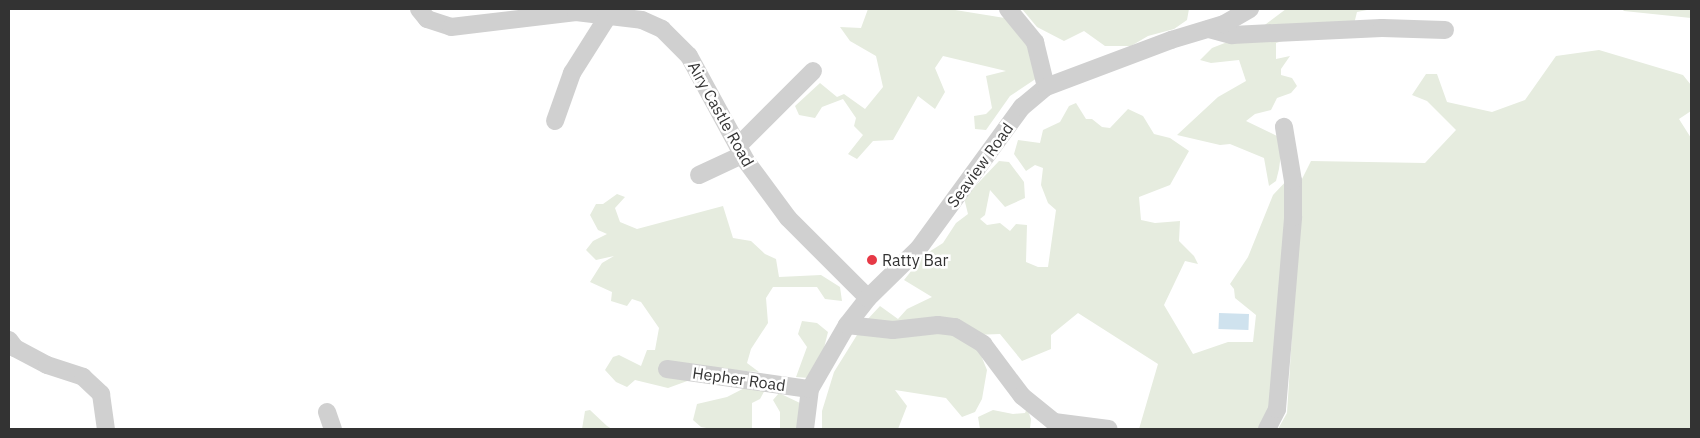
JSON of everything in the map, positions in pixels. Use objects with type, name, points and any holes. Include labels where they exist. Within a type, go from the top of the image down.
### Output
[{"type":"street","name":"Airy Castle Road","points":[[420,9],[427,19],[451,27],[506,14],[576,12],[642,20],[662,29],[689,56],[740,151],[788,218],[868,298]]},
{"type":"street","points":[[1008,9],[1034,42],[1046,86]]},
{"type":"street","name":"Seaview Road","points":[[806,429],[810,389],[847,325],[868,298],[919,248],[1022,107],[1046,86],[1250,9]]},
{"type":"street","points":[[556,120],[572,73],[608,16]]},
{"type":"street","points":[[1219,21],[1232,35],[1382,28],[1445,30]]},
{"type":"street","points":[[698,174],[740,151],[813,71]]},
{"type":"street","points":[[1267,429],[1277,409],[1293,217],[1293,181],[1284,127]]},
{"type":"street","points":[[847,325],[893,330],[938,325],[955,327],[983,344],[1022,396],[1054,422],[1109,429]]},
{"type":"street","points":[[9,340],[15,348],[48,365],[83,377],[101,394],[106,429]]},
{"type":"street","name":"Hepher Road","points":[[667,369],[810,389]]},
{"type":"street","points":[[327,412],[333,429]]},
{"type":"shaded area","points":[[868,9],[949,9],[1011,19],[1032,38],[1043,74],[1010,96],[986,130],[975,129],[974,116],[986,114],[992,108],[986,76],[1006,71],[943,56],[935,68],[945,92],[935,109],[918,96],[893,140],[873,141],[857,159],[848,154],[863,135],[854,126],[856,118],[843,99],[822,107],[815,118],[799,115],[795,106],[820,83],[837,97],[844,94],[865,109],[883,87],[876,56],[850,41],[840,27],[861,28]]},
{"type":"shaded area","points":[[1022,9],[1189,9],[1187,20],[1174,29],[1148,36],[1131,46],[1105,46],[1084,31],[1064,41],[1037,27]]},
{"type":"shaded area","points":[[1286,9],[1372,9],[1357,12],[1353,28],[1323,28],[1276,43],[1276,59],[1290,56],[1281,69],[1281,75],[1292,78],[1297,86],[1291,93],[1277,98],[1271,110],[1255,114],[1246,121],[1277,136],[1281,154],[1279,169],[1276,181],[1269,186],[1264,158],[1230,144],[1220,145],[1177,135],[1218,97],[1246,81],[1239,60],[1211,63],[1200,60],[1212,48],[1258,30]]},
{"type":"shaded area","points":[[1622,9],[1691,9],[1691,18],[1624,11]]},
{"type":"shaded area","points":[[1599,50],[1683,75],[1691,85],[1691,111],[1679,119],[1691,138],[1691,429],[1278,429],[1287,413],[1302,179],[1311,161],[1425,163],[1456,130],[1427,101],[1412,95],[1426,74],[1437,74],[1447,102],[1492,112],[1525,100],[1556,56]]},
{"type":"shaded area","points":[[1076,103],[1086,119],[1092,119],[1102,127],[1110,128],[1128,109],[1143,116],[1154,134],[1170,138],[1189,151],[1170,185],[1139,197],[1141,220],[1155,223],[1180,221],[1179,241],[1194,256],[1198,264],[1185,261],[1164,305],[1193,354],[1228,342],[1253,342],[1256,315],[1235,298],[1234,289],[1230,284],[1248,257],[1273,195],[1290,177],[1274,406],[1262,429],[1139,429],[1158,364],[1078,313],[1051,335],[1051,349],[1022,361],[1000,334],[974,335],[866,321],[880,306],[898,319],[907,309],[932,297],[904,280],[924,255],[943,243],[956,223],[968,214],[964,198],[999,161],[1009,162],[1024,182],[1025,198],[1005,207],[990,190],[985,215],[980,219],[987,225],[1000,223],[1010,231],[1016,224],[1027,225],[1026,262],[1038,267],[1048,267],[1056,210],[1048,203],[1041,185],[1043,168],[1035,165],[1026,171],[1014,154],[1018,140],[1040,143],[1043,130],[1060,122],[1069,106]]},
{"type":"shaded area","points":[[617,194],[625,197],[615,208],[620,222],[637,229],[723,206],[733,238],[751,241],[765,254],[776,259],[779,277],[821,275],[840,287],[842,301],[825,299],[817,287],[773,287],[766,298],[768,323],[751,349],[747,363],[759,372],[668,365],[701,376],[668,388],[635,380],[627,387],[616,382],[605,370],[613,357],[619,355],[641,366],[647,350],[655,350],[659,328],[641,302],[632,299],[627,306],[611,301],[612,292],[590,282],[602,263],[614,256],[596,260],[586,250],[593,241],[607,234],[598,230],[590,215],[596,204],[603,204]]},
{"type":"shaded area","points":[[802,321],[817,323],[828,332],[824,348],[809,378],[796,377],[807,347],[798,334]]},
{"type":"shaded area","points":[[950,332],[978,348],[987,370],[982,399],[975,412],[962,417],[946,398],[895,390],[907,406],[898,429],[822,429],[822,411],[834,372],[857,335]]},
{"type":"shaded area","points":[[760,380],[766,388],[760,399],[752,403],[752,429],[712,429],[701,427],[693,420],[697,404],[727,397]]},
{"type":"shaded area","points":[[779,393],[800,403],[799,429],[780,429],[780,412],[773,400]]},
{"type":"shaded area","points":[[1027,408],[1031,419],[1030,429],[980,429],[978,417],[993,410],[1013,414],[1025,413]]},
{"type":"shaded area","points":[[590,410],[612,429],[582,429],[585,411]]},
{"type":"water","points":[[1219,313],[1249,314],[1248,330],[1218,329]]},
{"type":"place","name":"Ratty Bar","points":[[872,260]]}]
